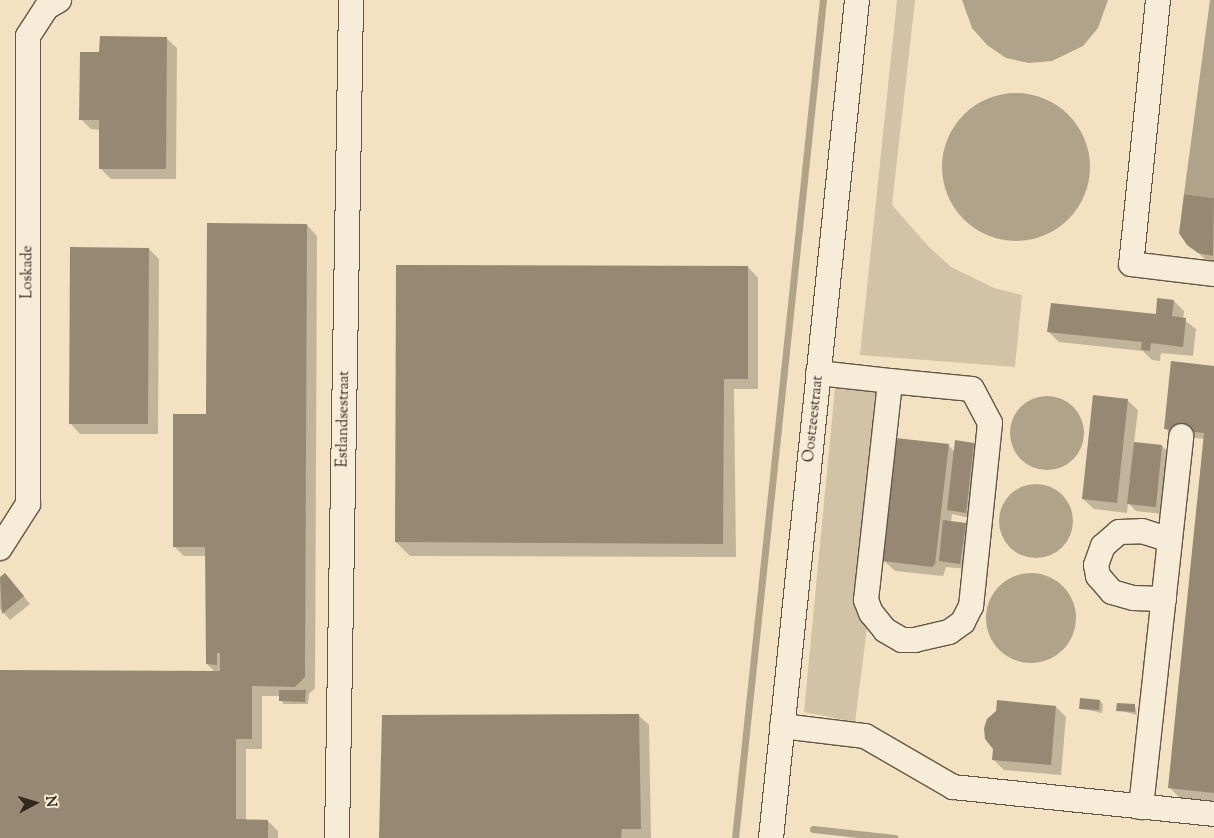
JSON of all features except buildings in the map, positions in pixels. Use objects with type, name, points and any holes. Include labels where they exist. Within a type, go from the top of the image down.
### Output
[{"type":"street","name":"Loskade","points":[[0,548],[28,504],[28,36],[47,7],[59,0]]},
{"type":"street","name":"Estlandsestraat","points":[[337,838],[351,0]]},
{"type":"street","name":"Oostzeestraat","points":[[771,838],[857,0]]},
{"type":"street","points":[[1158,0],[1131,264],[1214,274]]},
{"type":"street","points":[[818,372],[972,389],[990,423],[971,606],[963,622],[949,632],[915,640],[902,640],[885,630],[871,613],[866,600],[890,381]]},
{"type":"street","points":[[1141,807],[1181,436]]},
{"type":"street","points":[[1164,599],[1133,598],[1112,592],[1098,576],[1096,565],[1103,546],[1119,532],[1142,531],[1170,540]]},
{"type":"street","points":[[782,726],[865,736],[953,787],[1214,814]]},
{"type":"shaded area","points":[[897,0],[915,0],[892,205],[929,247],[951,267],[994,288],[1022,295],[1015,367],[860,355]]},
{"type":"shaded area","points":[[962,0],[1108,0],[1098,28],[1083,46],[1052,61],[1029,63],[1006,58],[987,45],[972,28]]},
{"type":"shaded area","points":[[1210,0],[1214,0],[1214,198],[1184,194]]},
{"type":"shaded area","points":[[1016,93],[1044,98],[1057,105],[1068,115],[1078,126],[1085,139],[1090,167],[1085,195],[1078,208],[1068,219],[1057,229],[1044,236],[1016,241],[988,236],[975,229],[964,219],[954,208],[947,195],[942,167],[947,139],[954,126],[964,115],[975,105],[988,98]]},
{"type":"shaded area","points":[[836,378],[898,383],[855,722],[804,712]]},
{"type":"shaded area","points":[[1047,396],[1061,399],[1073,407],[1081,419],[1084,433],[1081,447],[1073,459],[1061,467],[1047,470],[1033,467],[1021,459],[1013,447],[1010,433],[1013,419],[1021,407],[1033,399]]},
{"type":"shaded area","points":[[1036,484],[1050,487],[1062,495],[1070,507],[1073,521],[1070,535],[1062,547],[1050,555],[1036,558],[1022,555],[1010,547],[1002,535],[999,521],[1002,507],[1010,495],[1022,487]]},
{"type":"shaded area","points":[[1031,573],[1048,576],[1063,586],[1073,601],[1076,618],[1073,635],[1063,650],[1048,660],[1031,663],[1014,660],[999,650],[989,635],[986,618],[989,601],[999,586],[1014,576]]},
{"type":"waterway","points":[[735,838],[823,0]]},
{"type":"waterway","points":[[813,829],[895,838]]}]
